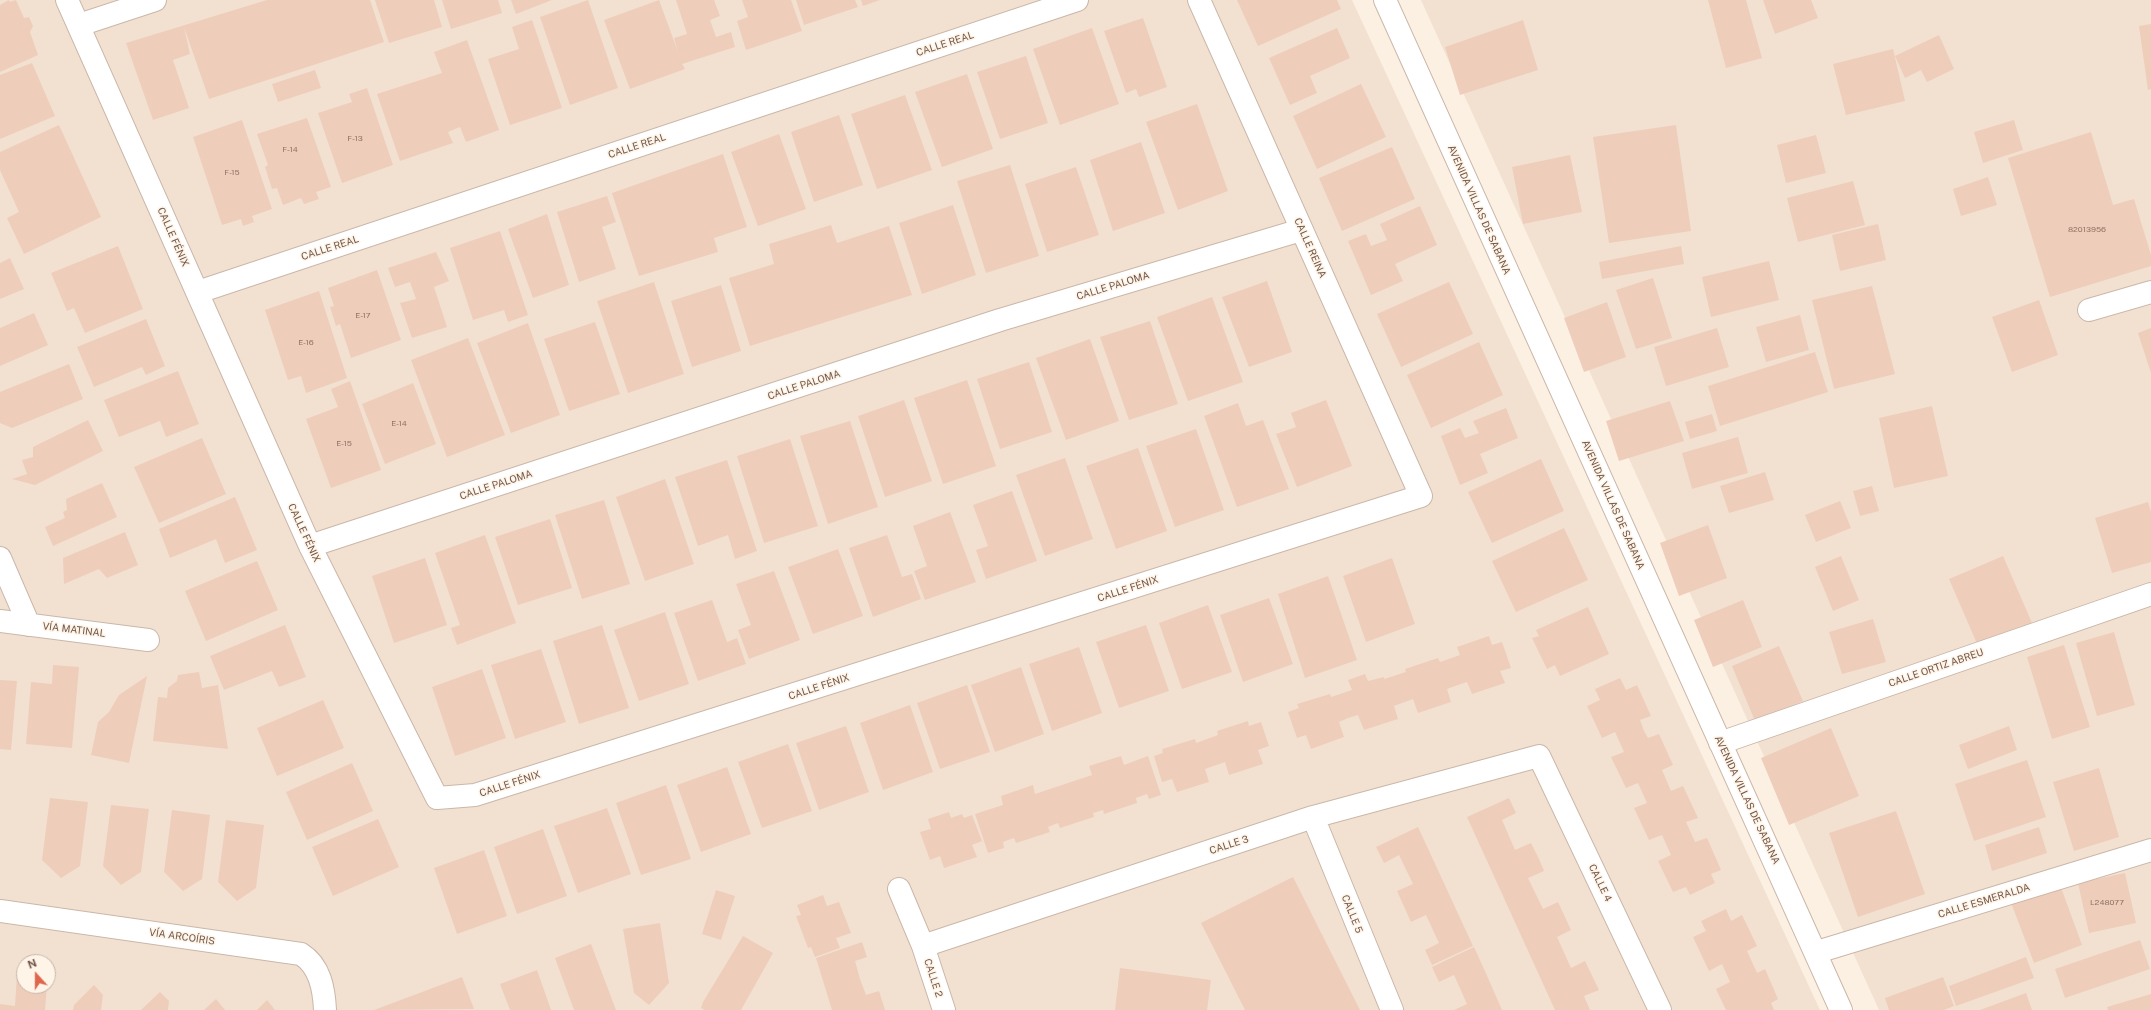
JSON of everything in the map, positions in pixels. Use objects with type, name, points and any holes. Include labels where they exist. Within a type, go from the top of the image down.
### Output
[{"type":"street","name":"CALLE FÉNIX","points":[[67,0],[310,546],[437,798],[474,795],[1421,496]]},
{"type":"street","points":[[79,25],[156,0]]},
{"type":"street","name":"CALLE REAL","points":[[198,292],[1077,0]]},
{"type":"street","name":"CALLE REINA","points":[[1199,0],[1421,496]]},
{"type":"street","name":"AVENIDA VILLAS DE SABANA","points":[[1385,0],[1842,1010]]},
{"type":"street","name":"CALLE PALOMA","points":[[310,546],[1000,320],[1301,230]]},
{"type":"street","points":[[2089,310],[2151,292]]},
{"type":"street","points":[[0,558],[29,625]]},
{"type":"street","name":"CALLE ORTIZ ABREU","points":[[1720,743],[2151,594]]},
{"type":"street","name":"VÍA MATINAL","points":[[0,621],[148,640]]},
{"type":"street","name":"CALLE 3","points":[[923,946],[1313,817],[1539,756]]},
{"type":"street","name":"CALLE 4","points":[[1539,756],[1660,1010]]},
{"type":"street","name":"CALLE 5","points":[[1313,817],[1392,1010]]},
{"type":"street","name":"CALLE ESMERALDA","points":[[1817,952],[2151,850]]},
{"type":"street","name":"CALLE 2","points":[[899,889],[923,946],[944,1010]]},
{"type":"street","name":"VÍA ARCOÍRIS","points":[[0,911],[301,954],[309,959],[317,972],[322,985],[325,1010]]},
{"type":"shaded area","points":[[0,0],[1352,0],[1820,1010],[0,1010]]},
{"type":"shaded area","points":[[1421,0],[2151,0],[2151,1010],[1879,1010]]},
{"type":"building","points":[[9,0],[10,2],[16,0],[24,18],[29,17],[33,26],[30,32],[38,55],[0,72],[0,5]]},
{"type":"building","points":[[267,0],[370,0],[384,42],[209,99],[184,27],[190,54],[173,60],[189,108],[153,120],[126,43]]},
{"type":"building","points":[[375,0],[434,0],[442,27],[389,43]]},
{"type":"building","points":[[442,0],[498,0],[502,13],[451,29]]},
{"type":"building","points":[[511,0],[552,0],[516,14]]},
{"type":"building","points":[[588,0],[618,88],[570,105],[540,17]]},
{"type":"building","points":[[659,0],[678,52],[674,38],[687,34],[676,0],[714,0],[720,16],[710,20],[716,37],[731,32],[735,47],[682,64],[685,69],[630,89],[604,20]]},
{"type":"building","points":[[742,0],[791,0],[802,31],[746,50],[737,21],[748,17]]},
{"type":"building","points":[[796,0],[855,0],[858,7],[804,25]]},
{"type":"building","points":[[861,0],[880,0],[863,6]]},
{"type":"building","points":[[1237,0],[1337,0],[1341,9],[1258,46]]},
{"type":"building","points":[[1708,0],[1746,0],[1762,58],[1726,68]]},
{"type":"building","points":[[1763,0],[1811,0],[1818,18],[1775,34]]},
{"type":"building","points":[[1143,18],[1167,87],[1139,97],[1136,89],[1126,93],[1104,31]]},
{"type":"building","points":[[532,20],[562,108],[510,125],[488,59],[519,49],[512,27]]},
{"type":"building","points":[[1523,20],[1538,70],[1460,95],[1445,47]]},
{"type":"building","points":[[2151,24],[2151,89],[2148,90],[2139,26]]},
{"type":"building","points":[[1092,28],[1119,104],[1060,125],[1033,49]]},
{"type":"building","points":[[1337,28],[1350,58],[1310,76],[1317,93],[1290,105],[1269,58]]},
{"type":"building","points":[[1939,35],[1954,69],[1927,82],[1921,70],[1905,78],[1895,56]]},
{"type":"building","points":[[467,40],[499,130],[466,142],[460,127],[448,132],[453,143],[400,161],[377,94],[442,73],[434,52]]},
{"type":"building","points":[[1893,49],[1905,101],[1846,115],[1833,64]]},
{"type":"building","points":[[1026,56],[1048,123],[1000,139],[977,72]]},
{"type":"building","points":[[32,63],[55,116],[0,139],[0,75]]},
{"type":"building","points":[[315,70],[321,88],[278,102],[272,84]]},
{"type":"building","points":[[967,74],[993,149],[942,167],[915,92]]},
{"type":"building","points":[[1361,84],[1386,137],[1317,169],[1293,116]]},
{"type":"building","points":[[367,88],[393,165],[342,183],[318,113],[352,102],[349,94]]},
{"type":"building","points":[[905,95],[932,170],[877,189],[851,114]]},
{"type":"building","points":[[1197,104],[1228,191],[1178,210],[1146,122]]},
{"type":"building","points":[[839,115],[863,185],[814,202],[791,132]]},
{"type":"building","points":[[307,118],[331,187],[316,192],[319,199],[304,204],[301,198],[283,205],[277,188],[272,189],[265,167],[268,165],[257,134]]},
{"type":"building","points":[[242,120],[272,209],[252,216],[254,222],[243,226],[241,219],[222,225],[193,137]]},
{"type":"building","points":[[2014,120],[2023,150],[1983,163],[1974,132]]},
{"type":"building","points":[[59,125],[101,217],[24,254],[7,218],[19,212],[0,170],[0,152]]},
{"type":"building","points":[[1676,125],[1691,231],[1609,243],[1593,137]]},
{"type":"building","points":[[2091,132],[2113,205],[2134,199],[2151,255],[2151,266],[2050,297],[2008,158]]},
{"type":"building","points":[[779,134],[806,209],[758,226],[731,152]]},
{"type":"building","points":[[1816,135],[1826,173],[1786,183],[1777,145]]},
{"type":"building","points":[[1141,142],[1165,213],[1113,231],[1090,160]]},
{"type":"building","points":[[1392,147],[1415,199],[1342,231],[1319,178]]},
{"type":"building","points":[[723,154],[747,227],[714,238],[718,252],[639,276],[612,193]]},
{"type":"building","points":[[1570,155],[1582,212],[1523,224],[1512,167]]},
{"type":"building","points":[[1010,165],[1039,256],[986,273],[957,181]]},
{"type":"building","points":[[1076,167],[1099,235],[1047,252],[1025,184]]},
{"type":"building","points":[[1988,177],[1997,205],[1961,216],[1953,189]]},
{"type":"building","points":[[1853,181],[1865,225],[1798,242],[1787,198]]},
{"type":"building","points":[[607,196],[616,222],[602,227],[616,269],[579,282],[557,212]]},
{"type":"building","points":[[953,205],[976,275],[922,294],[899,223]]},
{"type":"building","points":[[1420,206],[1437,245],[1395,264],[1403,281],[1371,295],[1348,241],[1366,234],[1371,246],[1387,240],[1380,224]]},
{"type":"building","points":[[547,214],[569,285],[533,298],[508,229]]},
{"type":"building","points":[[1878,224],[1886,260],[1840,271],[1832,235]]},
{"type":"building","points":[[831,225],[837,243],[889,226],[912,295],[750,346],[729,278],[774,264],[769,244]]},
{"type":"building","points":[[500,231],[528,315],[508,322],[504,310],[473,320],[450,248]]},
{"type":"building","points":[[118,246],[143,309],[85,333],[74,308],[67,311],[51,273]]},
{"type":"building","points":[[1681,246],[1684,264],[1602,279],[1599,262]]},
{"type":"building","points":[[436,252],[449,281],[434,287],[447,327],[412,338],[400,303],[416,299],[410,282],[395,287],[388,268]]},
{"type":"building","points":[[10,258],[24,289],[0,299],[0,263]]},
{"type":"building","points":[[1769,261],[1779,300],[1711,317],[1702,277]]},
{"type":"building","points":[[377,270],[401,340],[351,358],[340,324],[336,326],[330,307],[334,306],[328,288]]},
{"type":"building","points":[[1653,278],[1672,338],[1636,349],[1616,290]]},
{"type":"building","points":[[1267,281],[1292,352],[1249,367],[1222,297]]},
{"type":"building","points":[[654,282],[684,374],[628,393],[597,301]]},
{"type":"building","points":[[1449,282],[1473,334],[1401,367],[1377,314]]},
{"type":"building","points":[[721,285],[741,351],[692,367],[671,301]]},
{"type":"building","points":[[1872,286],[1895,374],[1834,389],[1812,300]]},
{"type":"building","points":[[319,291],[347,378],[306,393],[301,376],[288,380],[265,310]]},
{"type":"building","points":[[1212,297],[1243,382],[1188,401],[1157,317]]},
{"type":"building","points":[[2039,300],[2058,355],[2012,372],[1992,317]]},
{"type":"building","points":[[1607,302],[1626,357],[1584,372],[1564,318]]},
{"type":"building","points":[[34,313],[48,345],[0,366],[0,328]]},
{"type":"building","points":[[1800,315],[1809,350],[1766,362],[1756,327]]},
{"type":"building","points":[[146,319],[165,366],[146,375],[142,367],[94,387],[77,347]]},
{"type":"building","points":[[1150,321],[1178,404],[1129,420],[1100,337]]},
{"type":"building","points":[[595,322],[620,394],[569,411],[544,339]]},
{"type":"building","points":[[528,323],[560,415],[511,433],[477,343]]},
{"type":"building","points":[[1717,328],[1729,367],[1666,386],[1654,347]]},
{"type":"building","points":[[2151,328],[2151,373],[2138,333]]},
{"type":"building","points":[[468,338],[505,435],[447,457],[411,360]]},
{"type":"building","points":[[1090,339],[1119,421],[1066,440],[1036,358]]},
{"type":"building","points":[[1479,342],[1503,395],[1431,428],[1407,375]]},
{"type":"building","points":[[1815,352],[1828,392],[1720,426],[1708,386]]},
{"type":"building","points":[[1029,362],[1052,432],[1000,449],[977,379]]},
{"type":"building","points":[[69,364],[83,399],[12,428],[0,423],[0,392]]},
{"type":"building","points":[[178,371],[199,424],[166,437],[160,421],[119,437],[104,400]]},
{"type":"building","points":[[967,380],[996,466],[943,484],[914,398]]},
{"type":"building","points":[[350,381],[381,470],[331,488],[306,419],[338,407],[331,389]]},
{"type":"building","points":[[413,383],[436,444],[385,464],[362,404]]},
{"type":"building","points":[[904,400],[932,481],[885,497],[858,416]]},
{"type":"building","points":[[1326,400],[1352,466],[1297,487],[1276,434],[1296,427],[1291,413]]},
{"type":"building","points":[[1670,401],[1684,441],[1619,461],[1606,421]]},
{"type":"building","points":[[1238,403],[1246,426],[1263,420],[1289,489],[1237,507],[1204,416]]},
{"type":"building","points":[[1932,406],[1948,476],[1894,488],[1879,418]]},
{"type":"building","points":[[1506,408],[1518,438],[1480,454],[1488,473],[1460,485],[1441,436],[1460,428],[1465,438],[1479,433],[1473,421]]},
{"type":"building","points":[[1712,414],[1717,431],[1690,439],[1685,422]]},
{"type":"building","points":[[88,420],[103,451],[35,485],[12,479],[27,474],[22,460],[33,457],[33,447]]},
{"type":"building","points":[[850,421],[878,507],[828,524],[800,436]]},
{"type":"building","points":[[1196,429],[1224,510],[1175,527],[1146,446]]},
{"type":"building","points":[[1738,437],[1748,473],[1692,489],[1682,453]]},
{"type":"building","points":[[202,438],[226,494],[159,523],[134,467]]},
{"type":"building","points":[[790,439],[818,526],[764,543],[737,456]]},
{"type":"building","points":[[1138,448],[1167,531],[1116,549],[1086,466]]},
{"type":"building","points":[[1065,458],[1093,539],[1045,556],[1016,475]]},
{"type":"building","points":[[1541,459],[1564,511],[1492,543],[1468,492]]},
{"type":"building","points":[[727,460],[757,551],[735,559],[728,535],[698,546],[675,477]]},
{"type":"building","points":[[1765,472],[1774,500],[1729,513],[1720,486]]},
{"type":"building","points":[[665,479],[694,564],[645,581],[616,497]]},
{"type":"building","points":[[102,483],[117,517],[53,546],[45,527],[65,518],[63,512],[67,510],[66,499]]},
{"type":"building","points":[[1872,486],[1879,511],[1860,516],[1853,491]]},
{"type":"building","points":[[1012,491],[1037,561],[986,579],[976,550],[988,546],[973,505]]},
{"type":"building","points":[[235,497],[257,550],[225,563],[216,539],[170,558],[159,529]]},
{"type":"building","points":[[604,500],[630,584],[582,599],[555,515]]},
{"type":"building","points":[[1840,501],[1851,528],[1816,542],[1805,515]]},
{"type":"building","points":[[2148,502],[2151,512],[2151,562],[2112,573],[2095,518]]},
{"type":"building","points":[[950,512],[976,582],[925,600],[914,571],[927,566],[913,526]]},
{"type":"building","points":[[550,519],[572,588],[518,605],[495,537]]},
{"type":"building","points":[[1708,525],[1727,578],[1679,596],[1660,543]]},
{"type":"building","points":[[1564,528],[1588,580],[1516,612],[1492,561]]},
{"type":"building","points":[[125,532],[138,565],[107,578],[99,569],[64,584],[63,558]]},
{"type":"building","points":[[485,535],[516,623],[457,645],[451,628],[460,625],[435,553]]},
{"type":"building","points":[[887,535],[902,577],[912,574],[921,599],[873,617],[849,548]]},
{"type":"building","points":[[838,549],[863,616],[813,634],[788,567]]},
{"type":"building","points":[[1841,556],[1859,600],[1833,611],[1815,567]]},
{"type":"building","points":[[2003,556],[2032,623],[1978,646],[1949,579]]},
{"type":"building","points":[[425,558],[447,625],[394,643],[372,576]]},
{"type":"building","points":[[1392,558],[1415,624],[1366,642],[1343,576]]},
{"type":"building","points":[[257,561],[278,610],[206,641],[185,591]]},
{"type":"building","points":[[774,571],[800,640],[749,659],[738,630],[751,625],[736,584]]},
{"type":"building","points":[[1328,576],[1357,660],[1305,678],[1278,594]]},
{"type":"building","points":[[1269,598],[1293,664],[1243,682],[1220,615]]},
{"type":"building","points":[[712,600],[727,642],[737,638],[746,664],[698,681],[674,613]]},
{"type":"building","points":[[1743,600],[1762,647],[1713,667],[1694,620]]},
{"type":"building","points":[[1208,605],[1232,672],[1182,689],[1159,623]]},
{"type":"building","points":[[1588,607],[1609,654],[1560,676],[1555,665],[1547,669],[1532,638],[1539,636],[1536,630]]},
{"type":"building","points":[[665,612],[689,684],[639,701],[614,630]]},
{"type":"building","points":[[1873,619],[1886,662],[1842,674],[1829,632]]},
{"type":"building","points":[[285,625],[306,677],[279,687],[272,671],[224,690],[210,656]]},
{"type":"building","points":[[602,625],[629,708],[579,724],[553,641]]},
{"type":"building","points":[[1146,625],[1169,691],[1119,708],[1096,642]]},
{"type":"building","points":[[2114,632],[2135,705],[2097,716],[2076,643]]},
{"type":"building","points":[[1489,636],[1492,645],[1502,642],[1511,668],[1500,671],[1505,683],[1472,694],[1467,682],[1458,685],[1447,689],[1451,702],[1418,713],[1413,699],[1394,706],[1398,719],[1364,730],[1358,715],[1348,718],[1339,722],[1344,737],[1311,749],[1306,735],[1297,738],[1288,712],[1299,708],[1297,704],[1330,694],[1331,697],[1352,690],[1348,680],[1365,674],[1368,681],[1384,677],[1384,679],[1406,672],[1405,669],[1438,658],[1440,662],[1460,655],[1457,647]]},
{"type":"building","points":[[2064,645],[2090,727],[2052,739],[2027,657]]},
{"type":"building","points":[[1779,646],[1803,701],[1755,721],[1732,666]]},
{"type":"building","points":[[1079,647],[1102,713],[1052,731],[1029,664]]},
{"type":"building","points":[[541,649],[566,722],[515,739],[491,665]]},
{"type":"building","points":[[53,665],[79,667],[72,748],[26,744],[31,682],[52,684]]},
{"type":"building","points":[[1021,667],[1044,734],[995,752],[971,685]]},
{"type":"building","points":[[482,669],[506,738],[455,756],[432,687]]},
{"type":"building","points":[[199,672],[202,688],[218,685],[228,749],[153,741],[158,697],[167,698],[168,688],[177,681],[178,675]]},
{"type":"building","points":[[147,676],[129,763],[91,755],[98,722],[109,712],[119,695]]},
{"type":"building","points":[[1620,678],[1626,690],[1637,685],[1651,716],[1640,720],[1644,731],[1648,738],[1659,734],[1673,765],[1662,770],[1671,791],[1683,786],[1698,818],[1686,822],[1695,842],[1707,838],[1721,870],[1711,874],[1715,883],[1690,895],[1686,887],[1673,892],[1658,861],[1671,855],[1662,835],[1649,840],[1634,808],[1647,803],[1638,783],[1626,788],[1611,757],[1624,752],[1615,732],[1602,738],[1587,706],[1600,700],[1595,689]]},
{"type":"building","points":[[0,680],[17,681],[11,750],[0,749]]},
{"type":"building","points":[[967,685],[990,752],[940,769],[917,703]]},
{"type":"building","points":[[323,700],[344,748],[277,776],[257,728]]},
{"type":"building","points":[[910,705],[933,772],[883,790],[860,723]]},
{"type":"building","points":[[1248,721],[1249,726],[1261,722],[1269,746],[1258,750],[1263,764],[1229,775],[1225,762],[1205,769],[1209,782],[1177,792],[1172,779],[1162,782],[1154,756],[1163,753],[1162,749],[1195,739],[1196,743],[1218,735],[1217,731]]},
{"type":"building","points":[[846,726],[869,792],[819,810],[796,743]]},
{"type":"building","points":[[2009,726],[2017,750],[1968,769],[1959,745]]},
{"type":"building","points":[[1831,728],[1859,796],[1789,825],[1761,758]]},
{"type":"building","points":[[788,744],[812,811],[762,828],[738,762]]},
{"type":"building","points":[[1121,756],[1124,765],[1148,756],[1161,795],[1149,799],[1147,794],[1136,798],[1137,803],[1104,814],[1103,810],[1093,813],[1094,817],[1060,828],[1058,823],[1048,827],[1050,832],[1016,843],[1014,838],[1008,840],[1003,842],[1004,848],[988,853],[975,814],[1003,805],[1001,796],[1033,785],[1035,794],[1092,775],[1089,766]]},
{"type":"building","points":[[2027,760],[2046,817],[1974,841],[1955,784]]},
{"type":"building","points":[[352,763],[373,811],[307,840],[286,792]]},
{"type":"building","points":[[727,767],[751,834],[701,852],[677,785]]},
{"type":"building","points":[[2099,768],[2119,837],[2074,851],[2053,782]]},
{"type":"building","points":[[666,785],[691,859],[641,875],[616,803]]},
{"type":"building","points":[[50,798],[88,802],[80,866],[61,878],[42,860]]},
{"type":"building","points":[[1509,798],[1516,813],[1502,820],[1515,850],[1531,843],[1544,871],[1528,878],[1543,909],[1558,902],[1571,930],[1557,937],[1571,968],[1585,961],[1599,990],[1584,996],[1590,1010],[1555,1010],[1467,817]]},
{"type":"building","points":[[111,805],[149,809],[141,872],[121,885],[103,866]]},
{"type":"building","points":[[607,808],[631,874],[578,893],[554,826]]},
{"type":"building","points":[[172,810],[210,815],[202,879],[183,891],[164,872]]},
{"type":"building","points":[[1896,811],[1925,894],[1858,917],[1829,833]]},
{"type":"building","points":[[949,812],[951,818],[962,814],[964,818],[972,815],[982,841],[972,845],[977,857],[944,868],[940,856],[930,860],[920,832],[931,829],[928,819]]},
{"type":"building","points":[[378,819],[399,867],[333,896],[312,847]]},
{"type":"building","points":[[226,820],[264,825],[256,888],[237,901],[218,882]]},
{"type":"building","points":[[1418,827],[1473,946],[1432,965],[1425,950],[1439,943],[1426,915],[1411,922],[1397,891],[1413,884],[1399,855],[1384,863],[1376,847]]},
{"type":"building","points":[[2039,827],[2047,853],[1992,871],[1985,845]]},
{"type":"building","points":[[543,829],[567,896],[517,914],[494,847]]},
{"type":"building","points":[[484,850],[507,916],[457,934],[434,868]]},
{"type":"building","points":[[2125,873],[2136,923],[2089,933],[2078,883]]},
{"type":"building","points":[[1293,877],[1360,1010],[1245,1010],[1201,923]]},
{"type":"building","points":[[2059,882],[2082,945],[2034,963],[2010,900]]},
{"type":"building","points":[[716,890],[735,896],[721,940],[702,934]]},
{"type":"building","points":[[823,895],[827,906],[839,902],[851,933],[836,938],[840,948],[815,957],[811,947],[808,948],[796,916],[801,915],[797,905]]},
{"type":"building","points":[[1726,909],[1731,921],[1742,915],[1757,946],[1747,951],[1757,973],[1765,969],[1778,999],[1771,1003],[1774,1010],[1726,1010],[1716,989],[1730,982],[1722,964],[1709,971],[1693,937],[1706,931],[1701,921]]},
{"type":"building","points":[[660,923],[669,983],[649,1005],[634,993],[623,929]]},
{"type":"building","points":[[743,936],[773,953],[741,1010],[705,1010],[701,1008],[703,1002]]},
{"type":"building","points":[[2140,940],[2150,969],[2065,998],[2055,969]]},
{"type":"building","points":[[862,942],[867,957],[855,961],[860,979],[866,995],[879,991],[885,1010],[832,1010],[816,958]]},
{"type":"building","points":[[591,944],[616,1010],[574,1010],[555,958]]},
{"type":"building","points":[[1474,947],[1502,1010],[1454,1010],[1467,1004],[1454,975],[1439,982],[1432,967]]},
{"type":"building","points":[[2026,957],[2034,978],[1956,1006],[1949,986]]},
{"type":"building","points":[[1120,968],[1211,980],[1207,1010],[1115,1010]]},
{"type":"building","points":[[537,970],[551,1010],[510,1010],[500,984]]},
{"type":"building","points":[[462,977],[474,1009],[374,1010]]},
{"type":"building","points":[[1943,977],[1954,1006],[1944,1010],[1889,1010],[1885,998]]},
{"type":"building","points":[[94,985],[103,995],[101,1010],[73,1010],[74,1005]]},
{"type":"building","points":[[16,990],[16,994],[46,994],[45,1010],[0,1010],[0,1004],[15,1006]]},
{"type":"building","points":[[160,992],[169,1001],[168,1010],[141,1010]]},
{"type":"building","points":[[2026,993],[2032,1010],[1980,1010]]},
{"type":"building","points":[[2151,994],[2151,1010],[2108,1010],[2107,1007]]},
{"type":"building","points":[[216,999],[225,1010],[204,1010]]},
{"type":"building","points":[[267,1000],[275,1010],[257,1010]]}]
